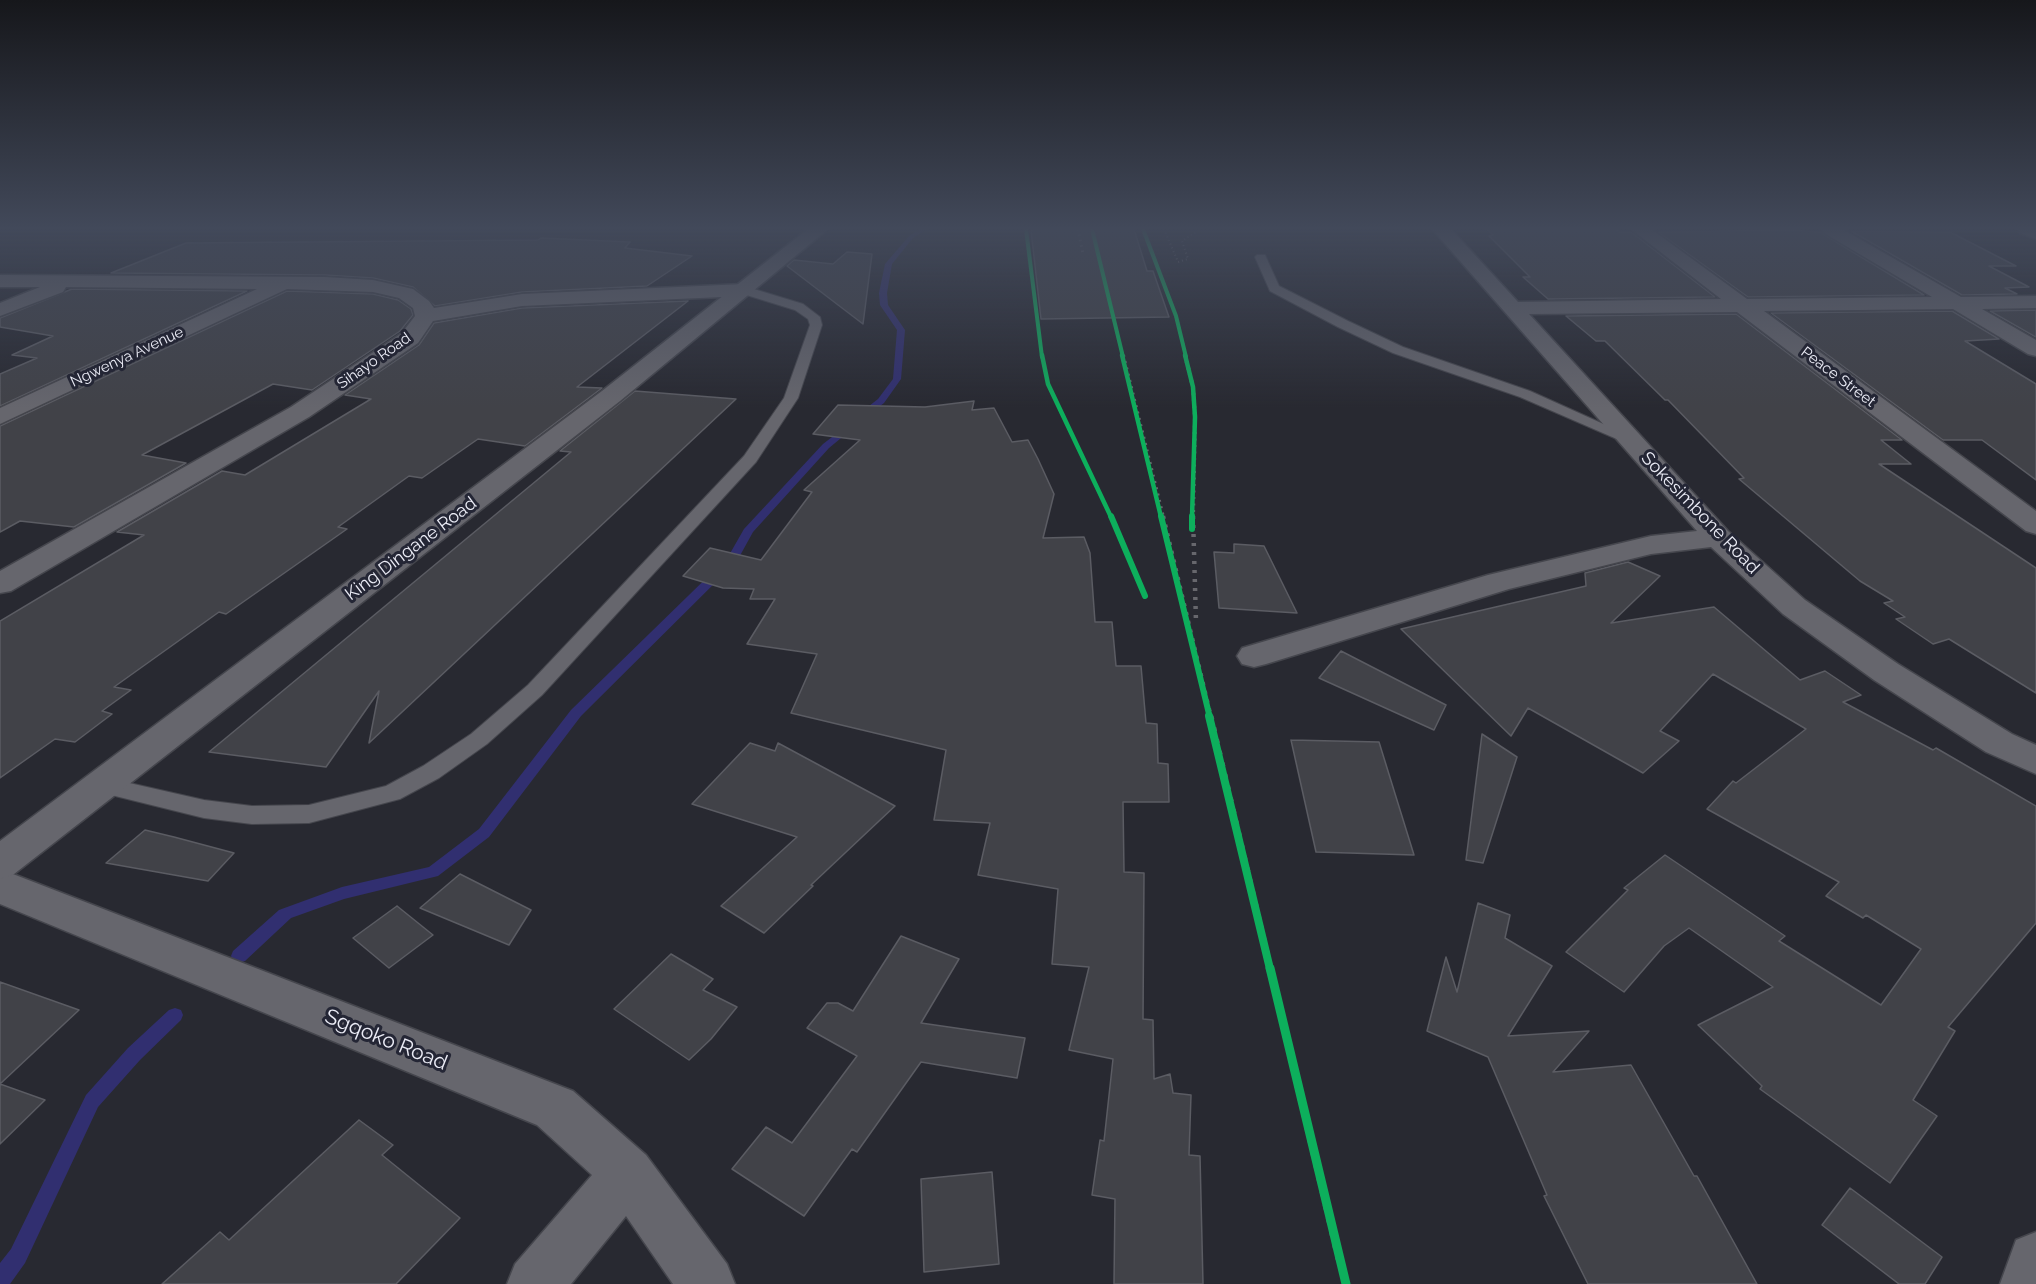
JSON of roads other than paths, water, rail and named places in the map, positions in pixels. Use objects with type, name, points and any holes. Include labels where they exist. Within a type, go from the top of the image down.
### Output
[{"type":"street","points":[[0,310],[54,289]]},
{"type":"street","name":"Ngwenya Avenue","points":[[0,417],[273,289]]},
{"type":"street","name":"Sihayo Road","points":[[0,584],[300,412],[410,338],[426,316],[422,305],[406,293],[387,289]]},
{"type":"street","name":"Sokesimbone Road","points":[[1494,289],[1718,537],[1794,607],[1877,666],[2000,743],[2036,761]]},
{"type":"street","name":"Peace Street","points":[[1720,289],[2036,525]]},
{"type":"street","points":[[1934,289],[2036,349]]},
{"type":"street","points":[[426,316],[522,300],[744,290]]},
{"type":"street","name":"King Dingane Road","points":[[0,863],[611,396],[744,290]]},
{"type":"street","points":[[1511,308],[2036,302]]},
{"type":"street","points":[[1254,656],[1499,582],[1651,545],[1718,537]]},
{"type":"street","name":"Sgqoko Road","points":[[0,886],[555,1108],[627,1173],[707,1284]]},
{"type":"street","points":[[535,1284],[627,1173]]},
{"type":"street","points":[[2028,1284],[2036,1260]]},
{"type":"lane","points":[[1276,289],[1398,350],[1525,394],[1631,440]]},
{"type":"lane","points":[[103,785],[204,809],[252,815],[309,814],[365,801],[412,783],[479,739],[543,682],[750,459],[791,398],[816,325],[814,317],[799,307],[744,290]]},
{"type":"waterway","points":[[862,416],[881,401],[897,379],[901,330],[884,305],[884,289]]},
{"type":"waterway","points":[[239,956],[285,914],[342,893],[433,872],[484,833],[576,713],[733,559],[748,531],[826,446],[849,427]]},
{"type":"waterway","points":[[0,1280],[18,1256],[92,1101],[134,1054],[175,1015]]},
{"type":"railway","points":[[1107,289],[1123,357]]},
{"type":"railway","points":[[1166,289],[1176,316],[1186,357]]},
{"type":"railway","points":[[1123,355],[1163,517]]},
{"type":"railway","points":[[1185,355],[1193,387],[1195,417],[1193,516]]},
{"type":"railway","points":[[1163,516],[1211,718]]},
{"type":"railway","points":[[1193,516],[1196,622]]},
{"type":"railway","points":[[1211,716],[1271,969]]},
{"type":"railway","points":[[1270,968],[1339,1259]]}]
